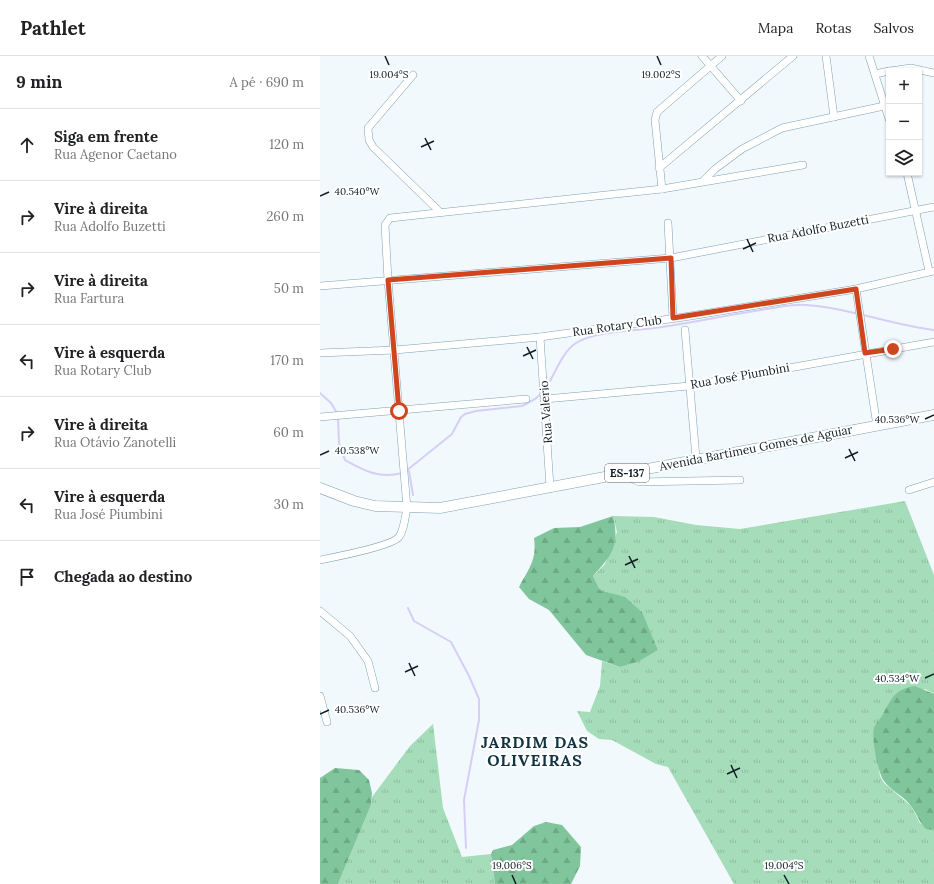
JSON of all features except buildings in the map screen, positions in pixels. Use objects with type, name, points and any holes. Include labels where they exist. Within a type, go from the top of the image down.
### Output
[{"type":"main road","name":"Avenida Bartimeu Gomes de Aguiar","points":[[320,488],[354,501],[375,506],[440,508],[622,474],[696,458],[934,415]]},
{"type":"street","points":[[702,56],[741,101]]},
{"type":"street","points":[[662,189],[659,168],[656,120],[657,112],[722,56]]},
{"type":"street","points":[[659,168],[793,56]]},
{"type":"street","points":[[826,56],[834,117]]},
{"type":"street","points":[[869,56],[886,111]]},
{"type":"street","points":[[922,70],[934,72]]},
{"type":"street","points":[[875,74],[886,72]]},
{"type":"street","points":[[412,74],[368,128],[367,133],[373,147],[440,212]]},
{"type":"street","points":[[703,181],[715,169],[742,149],[770,133],[799,122],[834,117],[884,106]]},
{"type":"street","points":[[320,560],[353,554],[394,541],[401,533],[407,508],[388,280],[385,225],[390,218],[394,216],[662,189],[803,165]]},
{"type":"street","points":[[908,176],[915,210],[932,271]]},
{"type":"street","name":"Rua Adolfo Buzetti","points":[[320,286],[671,258],[934,207]]},
{"type":"street","points":[[668,223],[673,318]]},
{"type":"street","name":"Rua Rotary Club","points":[[320,353],[395,350],[540,337],[856,289],[932,271]]},
{"type":"street","points":[[856,289],[877,426]]},
{"type":"street","points":[[685,330],[696,458]]},
{"type":"street","name":"Rua Valerio","points":[[540,337],[550,487]]},
{"type":"street","name":"Rua José Piumbini","points":[[545,397],[689,386],[865,353],[934,342]]},
{"type":"street","points":[[320,417],[526,399]]},
{"type":"street","points":[[622,474],[639,482],[740,480]]},
{"type":"street","points":[[909,490],[934,482]]},
{"type":"street","points":[[320,611],[350,636],[368,661],[375,688]]},
{"type":"street","points":[[320,696],[327,722]]},
{"type":"green space","points":[[905,501],[934,575],[934,694],[925,689],[884,713],[877,723],[874,738],[880,776],[884,783],[911,806],[920,823],[934,830],[934,884],[734,884],[668,767],[656,764],[612,740],[599,739],[587,731],[577,711],[590,712],[600,686],[602,661],[620,667],[658,650],[639,610],[625,599],[600,590],[593,576],[605,564],[617,532],[613,516],[654,517],[696,525],[740,529]]},
{"type":"green space","points":[[613,516],[616,535],[613,549],[610,556],[593,576],[600,590],[625,597],[642,612],[658,650],[639,661],[620,667],[586,655],[549,610],[529,599],[519,587],[533,558],[535,546],[534,538],[554,528],[580,527]]},
{"type":"green space","points":[[915,686],[934,694],[934,830],[926,829],[908,802],[890,788],[884,781],[879,771],[874,746],[874,728],[890,702],[899,691]]},
{"type":"green space","points":[[433,724],[443,808],[462,857],[491,854],[495,884],[338,884],[371,805],[372,797],[410,746]]},
{"type":"green space","points":[[335,768],[359,770],[369,780],[372,793],[371,805],[338,884],[320,884],[320,778]]},
{"type":"green space","points":[[546,822],[562,825],[581,847],[580,866],[571,884],[495,884],[491,854],[493,850],[512,845],[534,826]]},
{"type":"waterway","points":[[546,388],[567,352],[576,343],[584,339],[606,333],[662,327],[791,305],[839,309],[918,328],[934,330]]},
{"type":"waterway","points":[[320,393],[331,403],[337,413]]},
{"type":"waterway","points":[[406,471],[452,434],[461,417],[465,414],[476,411],[522,406],[535,399],[542,393]]},
{"type":"waterway","points":[[338,418],[339,443],[345,460],[372,473],[386,475],[402,473]]},
{"type":"waterway","points":[[409,471],[413,495]]},
{"type":"waterway","points":[[408,608],[414,621],[451,642],[479,699],[479,720],[464,800],[466,848]]},
{"type":"district","name":"JARDIM DAS OLIVEIRAS","points":[[535,751]]},
{"type":"route","points":[[399,411],[388,280],[671,258],[673,318],[856,289],[865,353],[893,349]]}]
